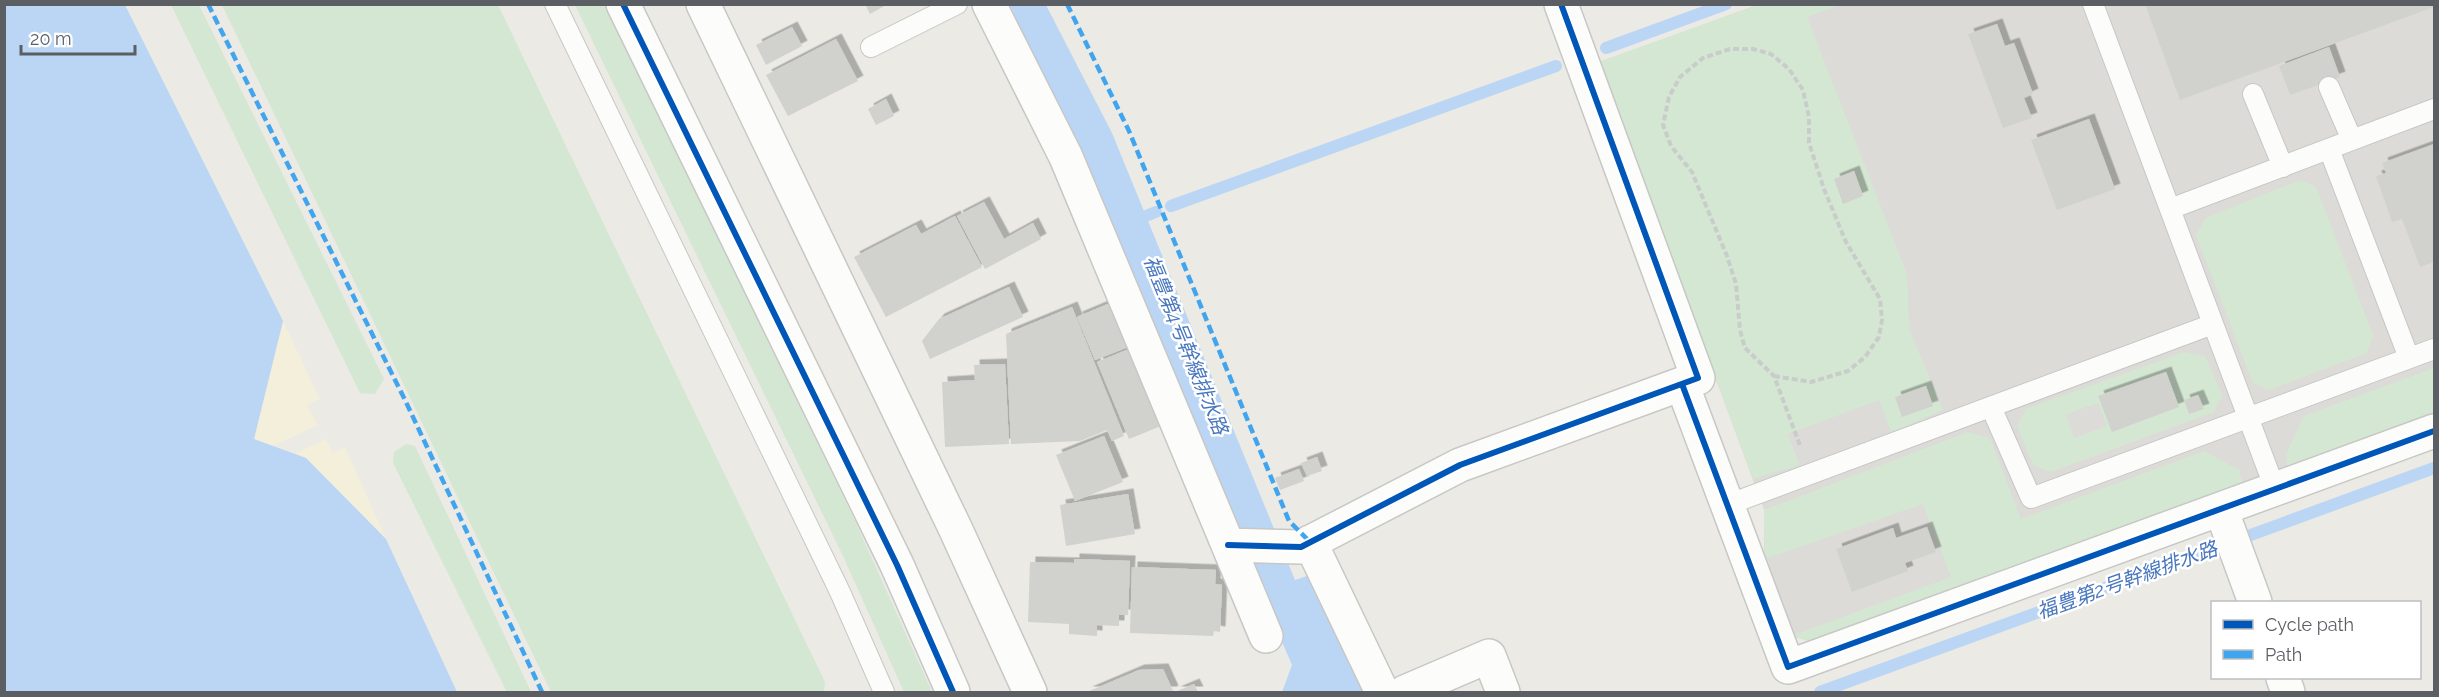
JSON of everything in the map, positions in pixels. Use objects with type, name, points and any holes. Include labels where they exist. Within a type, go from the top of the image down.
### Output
[{"type":"street","points":[[622,4],[897,565],[953,693]]},
{"type":"street","points":[[703,4],[956,530],[1030,693]]},
{"type":"street","points":[[989,4],[1066,157],[1230,545],[1266,636]]},
{"type":"street","points":[[1230,545],[1305,544],[1460,465],[1698,378],[1560,4]]},
{"type":"street","points":[[1682,384],[1788,667],[2223,515],[2275,489],[2434,431]]},
{"type":"street","points":[[2223,515],[2254,601]]},
{"type":"street","points":[[1305,544],[1382,693]]},
{"type":"street","points":[[1405,693],[1489,656],[1503,693]]},
{"type":"lane","points":[[555,4],[840,592],[884,693]]},
{"type":"lane","points":[[871,47],[957,4]]},
{"type":"lane","points":[[2093,4],[2275,489]]},
{"type":"lane","points":[[2329,87],[2352,140]]},
{"type":"lane","points":[[2253,94],[2283,167]]},
{"type":"lane","points":[[2170,209],[2434,110]]},
{"type":"lane","points":[[2330,149],[2409,358]]},
{"type":"lane","points":[[1727,505],[2213,324]]},
{"type":"lane","points":[[1991,407],[2031,498],[2434,349]]},
{"type":"path","points":[[1774,376],[1811,382],[1848,371],[1865,357],[1880,337],[1882,320],[1880,299],[1846,242],[1824,189],[1809,142],[1809,117],[1803,90],[1789,69],[1771,54],[1753,49],[1730,49],[1703,58],[1680,77],[1669,97],[1663,125],[1671,146],[1692,172],[1727,256],[1736,284],[1740,330],[1745,348],[1774,376],[1811,474]]},
{"type":"shaded area","points":[[1757,5],[2434,5],[2434,413],[1809,641],[1791,636],[1764,555],[1764,510],[1599,62]]},
{"type":"green space","points":[[171,5],[199,5],[384,379],[375,394],[360,393]]},
{"type":"green space","points":[[222,5],[498,5],[825,682],[824,692],[551,692]]},
{"type":"green space","points":[[575,5],[606,5],[855,521],[932,692],[904,692],[843,556]]},
{"type":"green space","points":[[1757,5],[1840,5],[1807,17],[1907,274],[1909,329],[1943,410],[1891,432],[1879,400],[1788,434],[1799,465],[1753,479],[1599,62]]},
{"type":"green space","points":[[2300,180],[2316,187],[2373,335],[2367,353],[2269,390],[2253,383],[2196,235],[2206,218]]},
{"type":"green space","points":[[2184,352],[2205,356],[2222,395],[2214,412],[2051,472],[2033,465],[2017,426],[2026,409]],"holes":[[[2098,403],[2107,426],[2074,438],[2066,414]]]},
{"type":"green space","points":[[2434,368],[2434,413],[2287,466],[2286,454],[2304,416]]},
{"type":"green space","points":[[1968,432],[1990,438],[2021,519],[2204,451],[2239,470],[2243,483],[1809,641],[1791,636],[1951,577],[1923,504],[1765,559],[1764,510]]},
{"type":"green space","points":[[406,444],[415,446],[531,692],[507,692],[393,463],[394,452]]},
{"type":"sand","points":[[283,321],[320,399],[307,405],[318,425],[273,446],[254,440]]},
{"type":"sand","points":[[326,439],[333,453],[345,447],[386,539],[306,458],[295,454]]},
{"type":"water","points":[[4,5],[125,5],[283,321],[254,439],[306,458],[386,539],[457,692],[5,692]]},
{"type":"water","name":"福豊第4号幹線排水路","points":[[1010,5],[1046,5],[1112,133],[1295,580],[1316,573],[1371,692],[1282,692],[1292,665],[1260,591],[1255,562]]},
{"type":"building","points":[[865,4],[888,4],[870,14]]},
{"type":"building","points":[[2145,4],[2434,4],[2434,7],[2180,100]]},
{"type":"building","points":[[1997,24],[2005,46],[2014,43],[2033,94],[2024,98],[2032,118],[2003,128],[1968,34]]},
{"type":"building","points":[[792,27],[802,46],[766,65],[756,45]]},
{"type":"building","points":[[836,39],[858,81],[788,116],[766,75]]},
{"type":"building","points":[[2329,47],[2340,77],[2290,95],[2279,66]]},
{"type":"building","points":[[886,99],[894,116],[876,125],[868,109]]},
{"type":"building","points":[[2089,119],[2115,189],[2057,210],[2031,140]]},
{"type":"building","points":[[2434,144],[2434,262],[2420,267],[2402,219],[2392,222],[2376,176],[2386,173],[2382,163]]},
{"type":"building","points":[[1854,171],[1863,196],[1843,204],[1834,179]]},
{"type":"building","points":[[984,202],[1004,239],[1033,223],[1041,239],[985,269],[957,216]]},
{"type":"building","points":[[955,216],[982,267],[886,317],[854,257],[916,225],[921,234]]},
{"type":"building","points":[[1009,287],[1023,317],[930,359],[922,341],[939,319]]},
{"type":"building","points":[[1115,301],[1133,345],[1095,360],[1077,317]]},
{"type":"building","points":[[1072,307],[1124,436],[1112,441],[1107,430],[1080,441],[1011,444],[1006,334]]},
{"type":"building","points":[[1134,347],[1166,424],[1129,439],[1097,362]]},
{"type":"building","points":[[1005,364],[1009,444],[945,447],[942,382],[975,380],[974,365]]},
{"type":"building","points":[[2166,372],[2179,407],[2112,432],[2098,396]]},
{"type":"building","points":[[1926,386],[1933,406],[1902,417],[1895,397]]},
{"type":"building","points":[[2198,395],[2204,409],[2189,414],[2184,400]]},
{"type":"building","points":[[1104,436],[1123,482],[1075,501],[1056,455]]},
{"type":"building","points":[[1317,457],[1322,471],[1307,476],[1301,463]]},
{"type":"building","points":[[1299,469],[1304,481],[1280,490],[1275,478]]},
{"type":"building","points":[[1128,494],[1135,534],[1066,546],[1060,505]]},
{"type":"building","points":[[1927,527],[1936,552],[1905,563],[1908,571],[1852,592],[1836,549],[1893,528],[1896,538]]},
{"type":"building","points":[[1074,559],[1130,561],[1128,615],[1119,615],[1119,626],[1097,625],[1097,636],[1069,634],[1069,624],[1028,622],[1030,562],[1074,563]]},
{"type":"building","points":[[1132,567],[1216,570],[1215,584],[1222,585],[1220,632],[1214,631],[1213,636],[1130,633]]},
{"type":"building","points":[[1163,669],[1173,691],[1171,692],[1087,692],[1139,670]]},
{"type":"building","points":[[1194,684],[1198,692],[1175,692]]},
{"type":"waterway","points":[[1606,48],[1726,4]]},
{"type":"waterway","points":[[1171,206],[1556,66]]},
{"type":"waterway","points":[[1135,220],[1156,212]]},
{"type":"waterway","name":"福豊第2号幹線排水路","points":[[1820,692],[2434,468]]},
{"type":"marked path","points":[[208,4],[405,400],[542,692]]},
{"type":"marked path","points":[[1067,4],[1129,131],[1289,521],[1310,542]]},
{"type":"cycle path","points":[[623,4],[897,565],[953,692]]},
{"type":"cycle path","points":[[1228,545],[1301,547],[1460,465],[1698,378],[1561,4]]},
{"type":"cycle path","points":[[1682,384],[1788,667],[2434,431]]}]
